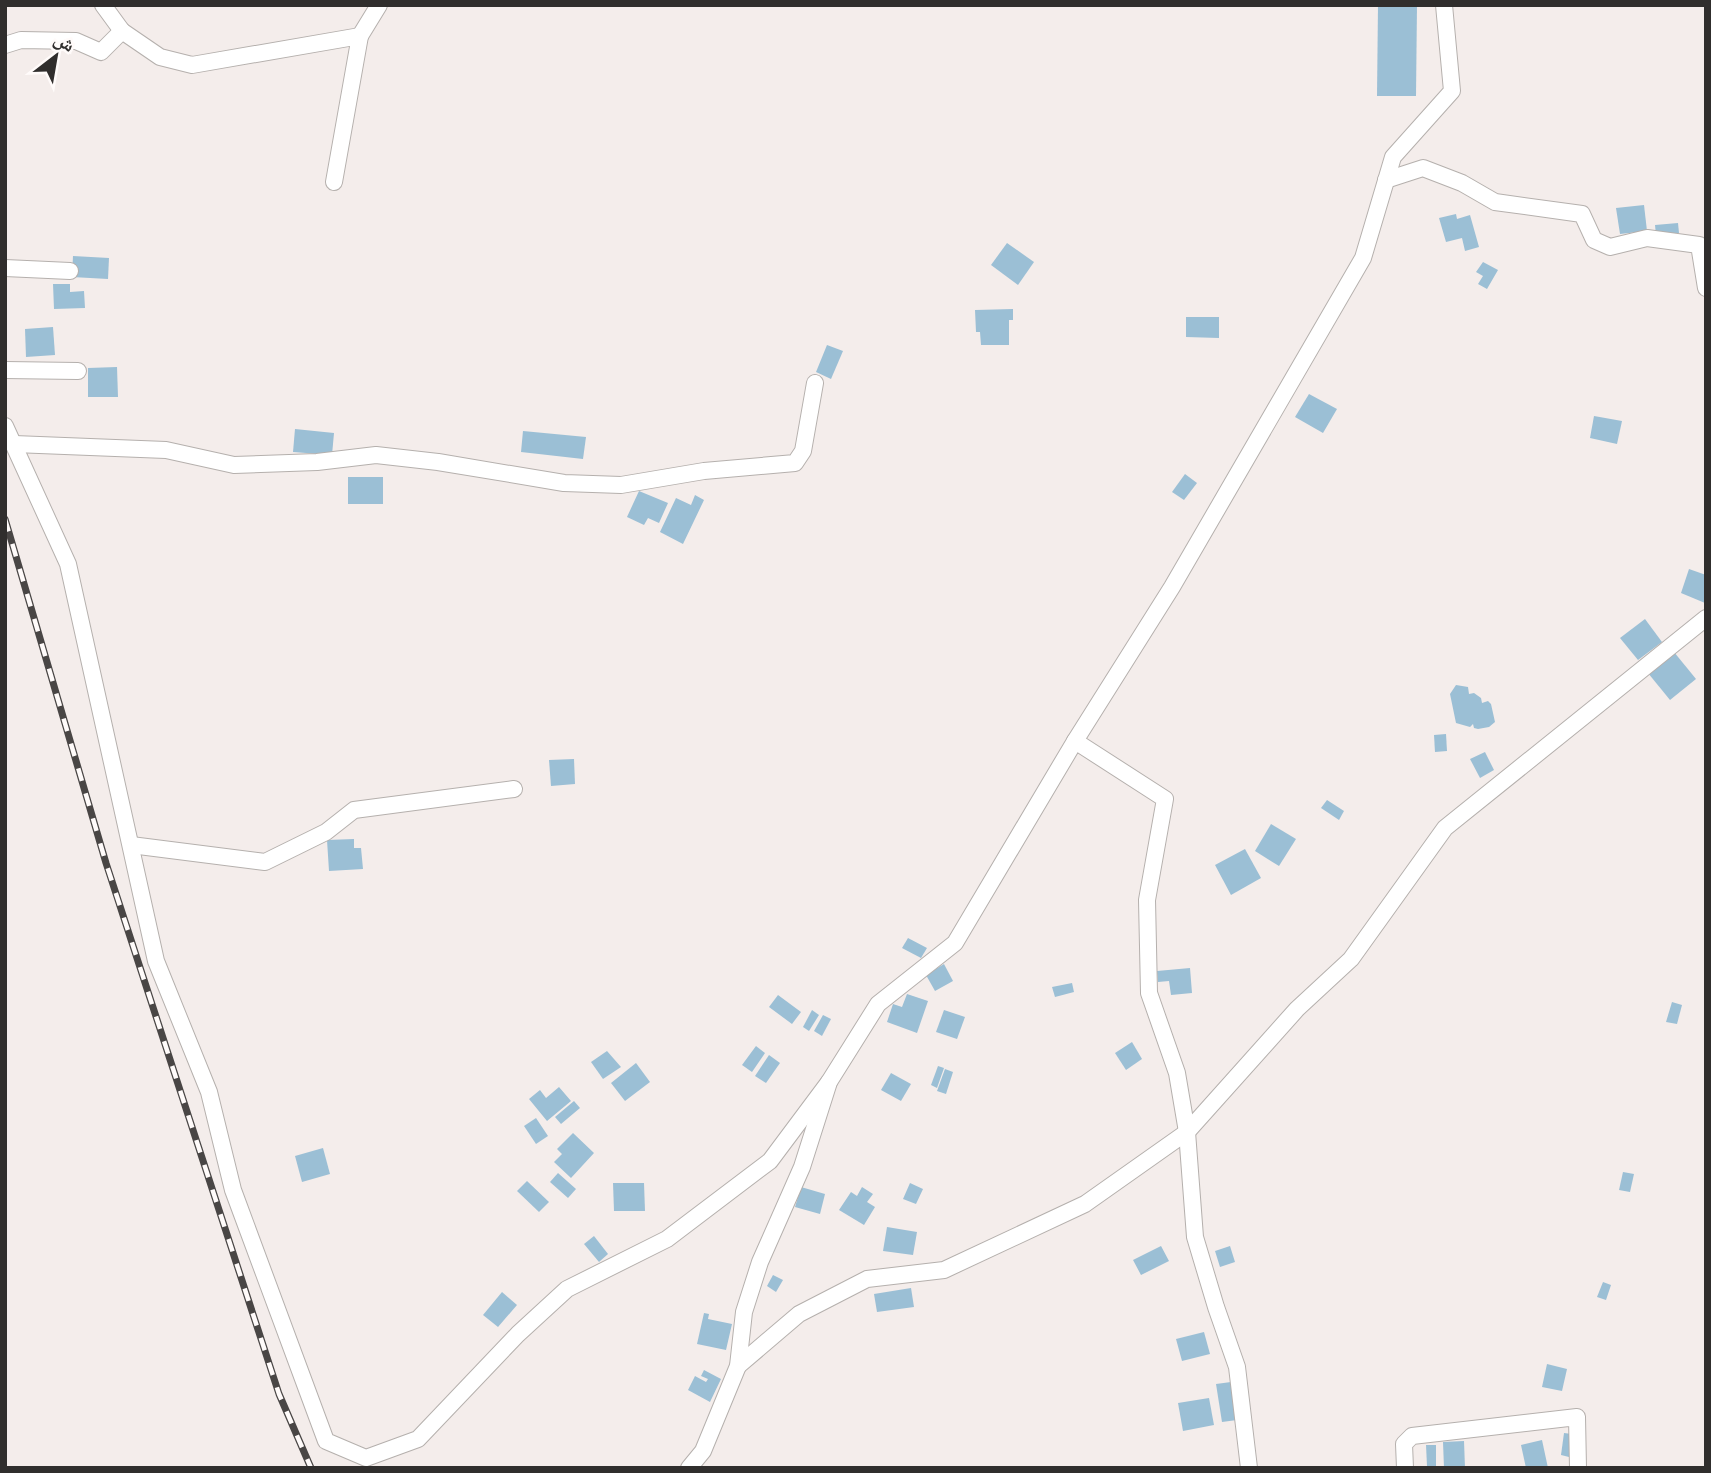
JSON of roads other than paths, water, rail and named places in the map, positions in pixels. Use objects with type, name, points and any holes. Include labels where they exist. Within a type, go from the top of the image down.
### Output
[{"type":"street","points":[[103,5],[122,32],[160,57],[192,65],[360,36]]},
{"type":"street","points":[[334,182],[360,36],[379,5]]},
{"type":"street","points":[[5,426],[68,564],[156,961],[209,1092],[233,1190],[326,1441],[364,1463],[418,1439],[518,1334],[567,1289],[667,1239],[770,1161],[829,1082],[878,1004],[955,943],[1075,741],[1172,587],[1363,258],[1393,157],[1452,91],[1444,5]]},
{"type":"street","points":[[5,45],[21,40],[76,40],[101,52],[122,32]]},
{"type":"street","points":[[1386,180],[1423,168],[1462,183],[1495,202],[1583,214],[1594,240],[1610,247],[1647,238],[1699,245],[1706,288]]},
{"type":"street","points":[[5,268],[70,271]]},
{"type":"street","points":[[5,370],[78,371]]},
{"type":"street","points":[[14,444],[166,450],[234,465],[317,462],[376,455],[564,484],[621,485],[704,471],[795,463],[803,451],[815,383]]},
{"type":"street","points":[[738,1366],[799,1314],[810,1308],[867,1279],[944,1270],[1073,1210],[1187,1132],[1297,1009],[1351,959],[1445,828],[1706,618]]},
{"type":"street","points":[[1075,741],[1165,799],[1147,900],[1149,993],[1177,1073],[1187,1132],[1195,1237],[1237,1367],[1249,1468]]},
{"type":"street","points":[[131,845],[265,862],[326,832],[354,810],[514,789]]},
{"type":"street","points":[[689,1468],[702,1451],[738,1366],[744,1312],[760,1262],[802,1167],[829,1082]]},
{"type":"street","points":[[1405,1468],[1404,1444],[1412,1436],[1577,1417],[1578,1468]]},
{"type":"railway","points":[[5,519],[106,863],[279,1394],[311,1468]]}]
